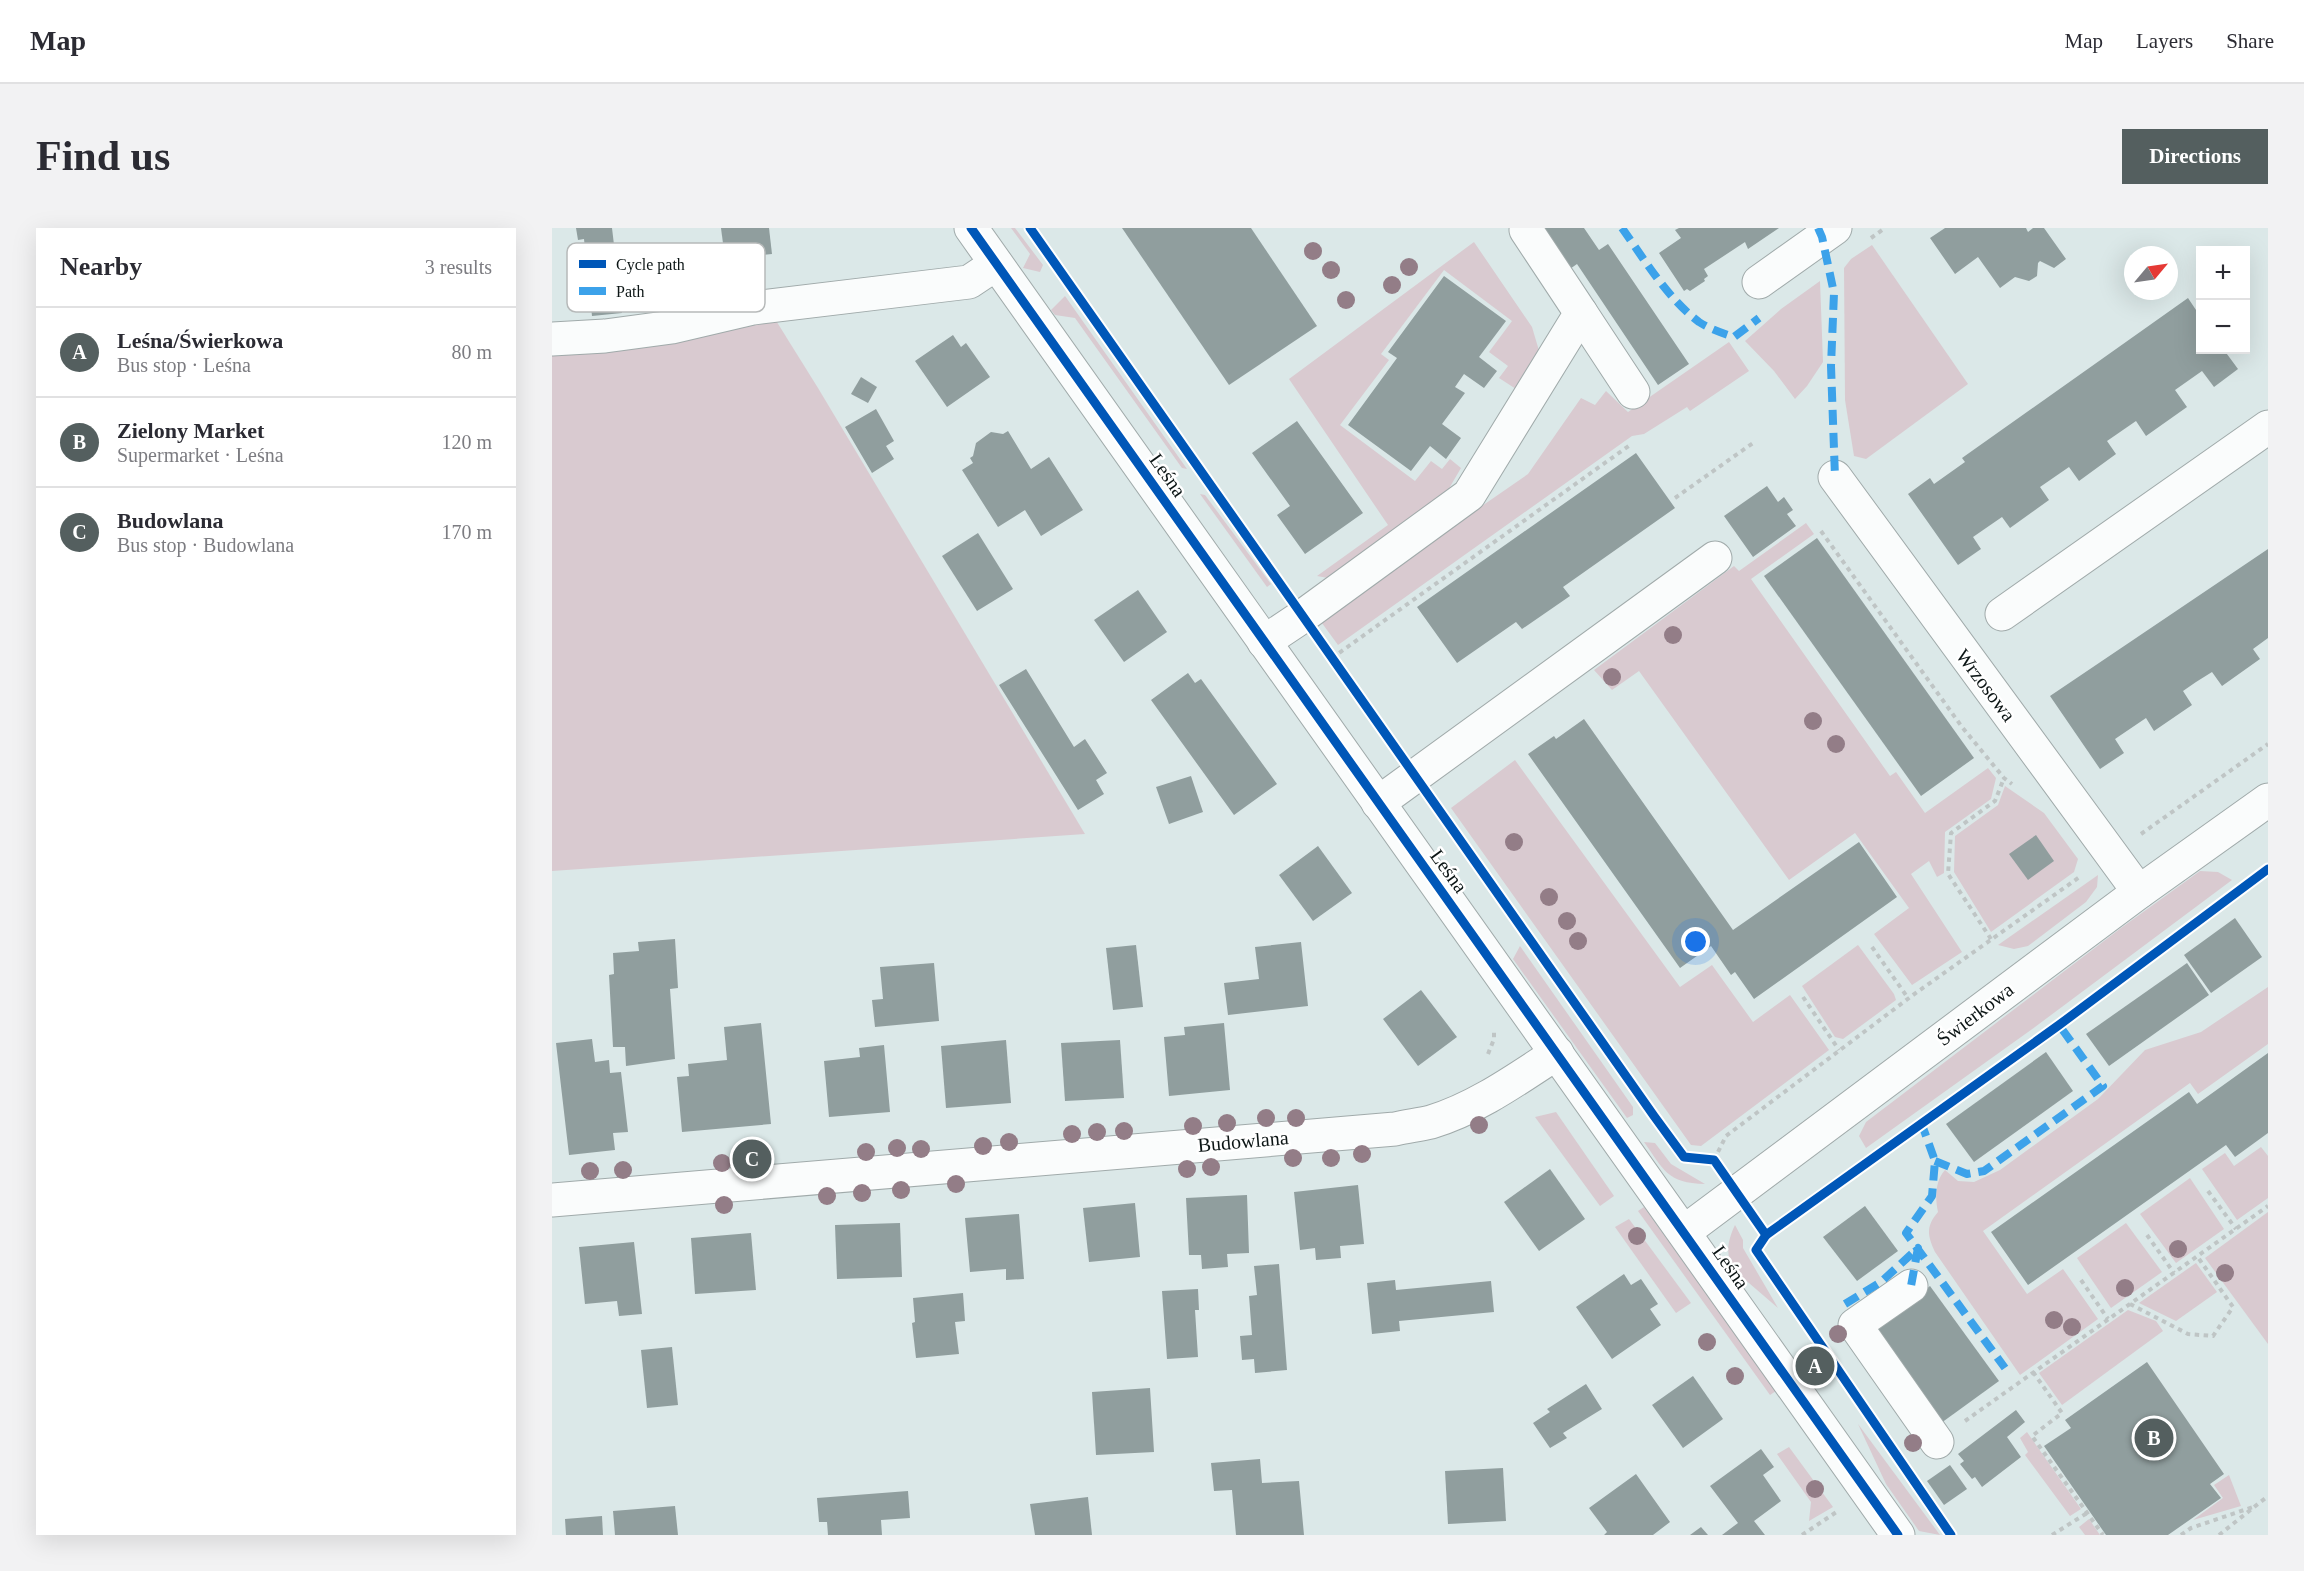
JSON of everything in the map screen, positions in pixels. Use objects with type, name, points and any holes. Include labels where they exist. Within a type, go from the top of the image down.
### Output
[{"type":"street","name":"Leśna","points":[[971,228],[1684,1232],[1895,1534]]},
{"type":"street","points":[[1759,282],[1835,228]]},
{"type":"street","points":[[1526,230],[1633,392]]},
{"type":"street","points":[[765,307],[969,282],[996,264]]},
{"type":"street","points":[[552,339],[604,336],[672,327],[736,312]]},
{"type":"street","points":[[1264,642],[1469,495],[1581,313]]},
{"type":"street","points":[[2002,614],[2268,428]]},
{"type":"street","name":"Wrzosowa","points":[[1836,477],[2139,892]]},
{"type":"street","points":[[1378,803],[1715,558]]},
{"type":"street","name":"Świerkowa","points":[[1684,1232],[2139,892],[2268,800]]},
{"type":"street","name":"Budowlana","points":[[552,1200],[1395,1129],[1430,1122],[1460,1111],[1491,1095],[1557,1053]]},
{"type":"street","points":[[1911,1286],[1855,1326],[1936,1442]]},
{"type":"path","points":[[1675,498],[1753,443]]},
{"type":"path","points":[[1332,658],[1630,446]]},
{"type":"path","points":[[1714,1160],[1726,1136],[1908,998],[2268,744]]},
{"type":"path","points":[[1991,939],[1948,874],[1951,833],[1995,801],[2004,778]]},
{"type":"path","points":[[1872,947],[1908,998]]},
{"type":"path","points":[[1803,997],[1839,1050]]},
{"type":"path","points":[[1482,1061],[1488,1054],[1494,1039],[1494,1024]]},
{"type":"path","points":[[2208,1191],[2236,1229]]},
{"type":"path","points":[[1936,1442],[2268,1206]]},
{"type":"path","points":[[2147,1235],[2174,1273]]},
{"type":"path","points":[[2130,1304],[2188,1334],[2213,1336],[2233,1307],[2197,1256]]},
{"type":"path","points":[[2081,1280],[2108,1319]]},
{"type":"path","points":[[2033,1372],[2062,1413],[2032,1436],[2103,1535]]},
{"type":"path","points":[[2219,1535],[2268,1496]]},
{"type":"path","points":[[2181,1535],[2191,1528],[2253,1507]]},
{"type":"path","points":[[1802,1535],[1844,1508]]},
{"type":"path","points":[[2052,1535],[2087,1513]]},
{"type":"shaded area","points":[[1011,228],[1015,228],[1043,265],[1040,272],[1023,268],[1030,254]]},
{"type":"shaded area","points":[[1474,242],[1532,327],[1540,354],[1516,389],[1499,378],[1508,366],[1489,352],[1512,321],[1444,270],[1381,354],[1389,360],[1340,425],[1415,481],[1431,461],[1442,469],[1450,459],[1461,468],[1444,497],[1328,578],[1317,576],[1388,525],[1289,379]]},
{"type":"shaded area","points":[[1872,245],[1968,384],[1866,459],[1854,456],[1845,400],[1844,268],[1851,259]]},
{"type":"shaded area","points":[[1820,281],[1823,362],[1795,399],[1774,371],[1745,341],[1781,309]]},
{"type":"shaded area","points":[[1065,296],[1187,469],[1182,468],[1075,318],[1055,315],[1051,310]]},
{"type":"shaded area","points":[[775,319],[1085,834],[552,871],[552,347]]},
{"type":"shaded area","points":[[1729,342],[1749,371],[1690,411],[1687,407],[1644,434],[1632,436],[1338,645],[1319,619],[1528,474],[1581,398],[1595,405],[1606,391],[1628,412]]},
{"type":"shaded area","points":[[1200,494],[1205,495],[1271,584],[1267,587]]},
{"type":"shaded area","points":[[1806,523],[1814,534],[1751,579],[1890,776],[1896,772],[1925,813],[1988,768],[1996,778],[1991,799],[1945,832],[1944,873],[1937,877],[1929,861],[1911,874],[1962,952],[1912,985],[1874,934],[1909,908],[1855,833],[1789,880],[1639,671],[1612,690],[1594,670],[1734,566],[1739,571]]},
{"type":"shaded area","points":[[1515,760],[1680,987],[1712,965],[1753,1022],[1790,995],[1829,1050],[1701,1146],[1691,1145],[1451,808]]},
{"type":"shaded area","points":[[2005,786],[2044,813],[2078,859],[2074,872],[1991,932],[1954,872],[1955,836],[1998,805]]},
{"type":"shaded area","points":[[2200,871],[2218,872],[2232,880],[2035,1027],[1866,1148],[1859,1136],[1866,1122],[2121,928]]},
{"type":"shaded area","points":[[2098,875],[2097,887],[2086,902],[2028,946],[2014,949],[1998,945]]},
{"type":"shaded area","points":[[1858,945],[1896,1000],[1843,1039],[1835,1037],[1802,986]]},
{"type":"shaded area","points":[[1520,946],[1633,1107],[1633,1115],[1627,1118],[1513,959]]},
{"type":"shaded area","points":[[2268,987],[2268,1044],[2198,1094],[2190,1083],[1983,1231],[2027,1294],[2063,1269],[2098,1319],[2020,1375],[1932,1246],[1929,1231],[1931,1222],[1938,1212],[1937,1190],[1942,1174],[1945,1170],[1958,1181],[1974,1182],[2000,1170],[2098,1099],[2145,1050],[2201,1032]]},
{"type":"shaded area","points":[[1556,1112],[1614,1196],[1600,1206],[1535,1117]]},
{"type":"shaded area","points":[[1644,1142],[1655,1143],[1671,1164],[1705,1184],[1674,1178],[1662,1167]]},
{"type":"shaded area","points":[[2261,1147],[2268,1156],[2268,1198],[2237,1220],[2202,1169],[2225,1153],[2234,1166]]},
{"type":"shaded area","points":[[2190,1178],[2224,1229],[2176,1263],[2140,1214]]},
{"type":"shaded area","points":[[1644,1207],[1776,1391],[1770,1395],[1638,1211]]},
{"type":"shaded area","points":[[2268,1212],[2268,1344],[2205,1258]]},
{"type":"shaded area","points":[[1629,1219],[1691,1303],[1676,1313],[1615,1227]]},
{"type":"shaded area","points":[[2126,1223],[2162,1272],[2111,1308],[2077,1258]]},
{"type":"shaded area","points":[[1735,1225],[1743,1240],[1743,1248],[1778,1308],[1735,1271],[1728,1249]]},
{"type":"shaded area","points":[[2196,1263],[2217,1292],[2176,1321],[2139,1303]]},
{"type":"shaded area","points":[[2128,1310],[2156,1321],[2163,1331],[2062,1405],[2039,1373]]},
{"type":"shaded area","points":[[1858,1424],[1940,1535],[1919,1531],[1886,1484]]},
{"type":"shaded area","points":[[2027,1432],[2081,1509],[2070,1516],[2025,1455],[2028,1452],[2020,1438]]},
{"type":"shaded area","points":[[1789,1447],[1833,1507],[1809,1521],[1811,1502],[1777,1454]]},
{"type":"shaded area","points":[[2229,1475],[2241,1506],[2193,1520],[2223,1498],[2214,1485]]},
{"type":"shaded area","points":[[2089,1519],[2100,1535],[2085,1535],[2079,1527]]},
{"type":"building","points":[[576,228],[612,228],[614,243],[584,243],[584,239],[578,240]]},
{"type":"building","points":[[721,228],[769,228],[772,254],[765,255],[765,243],[723,243]]},
{"type":"building","points":[[1122,228],[1251,228],[1317,326],[1229,385]]},
{"type":"building","points":[[1539,228],[1584,228],[1599,250],[1608,244],[1689,364],[1658,385],[1577,264],[1567,271]]},
{"type":"building","points":[[1679,228],[1779,228],[1748,249],[1745,242],[1704,269],[1708,276],[1704,279],[1705,281],[1690,291],[1687,289],[1684,291],[1659,253],[1681,238],[1675,230]]},
{"type":"building","points":[[1945,228],[2026,228],[2028,232],[2033,228],[2044,228],[2066,259],[2054,268],[2040,261],[2037,276],[2029,281],[2015,277],[2000,288],[1978,257],[1955,274],[1930,238]]},
{"type":"building","points":[[1444,276],[1506,321],[1479,357],[1497,371],[1484,388],[1464,374],[1455,387],[1465,393],[1442,424],[1461,438],[1446,459],[1430,446],[1411,471],[1348,425],[1397,358],[1388,352]]},
{"type":"building","points":[[2188,298],[2196,310],[2196,354],[2227,354],[2238,369],[2214,387],[2202,371],[2175,390],[2187,407],[2146,436],[2136,421],[2107,441],[2116,454],[2079,481],[2069,467],[2040,487],[2049,500],[2010,528],[2002,517],[1973,537],[1981,549],[1958,565],[1908,494],[1930,478],[1934,484],[1965,462],[1962,458]]},
{"type":"building","points":[[592,312],[622,313],[592,316]]},
{"type":"building","points":[[953,335],[961,347],[966,343],[990,377],[947,407],[915,361]]},
{"type":"building","points":[[861,377],[877,387],[868,403],[851,394]]},
{"type":"building","points":[[876,409],[894,441],[886,446],[894,459],[872,473],[845,427]]},
{"type":"building","points":[[1297,421],[1363,513],[1305,554],[1277,515],[1290,506],[1252,453]]},
{"type":"building","points":[[1008,431],[1031,469],[1049,457],[1083,510],[1041,536],[1025,510],[998,527],[962,470],[973,463],[970,458],[973,456],[976,443],[991,432],[1003,434]]},
{"type":"building","points":[[1636,453],[1675,508],[1563,587],[1570,596],[1522,629],[1516,622],[1457,663],[1417,607]]},
{"type":"building","points":[[1767,486],[1778,502],[1784,497],[1793,510],[1787,514],[1796,526],[1753,557],[1724,516]]},
{"type":"building","points":[[978,533],[1013,589],[977,611],[942,556]]},
{"type":"building","points":[[1817,538],[1974,758],[1921,796],[1764,576]]},
{"type":"building","points":[[2268,549],[2268,638],[2253,649],[2260,659],[2222,686],[2212,672],[2196,682],[2183,691],[2192,705],[2154,731],[2146,718],[2115,739],[2124,753],[2100,769],[2050,696]]},
{"type":"building","points":[[1138,590],[1167,632],[1124,662],[1094,620]]},
{"type":"building","points":[[1026,669],[1074,747],[1085,739],[1107,773],[1096,780],[1104,794],[1078,810],[999,685]]},
{"type":"building","points":[[1188,673],[1195,683],[1201,679],[1277,784],[1234,815],[1151,700]]},
{"type":"building","points":[[1584,719],[1733,930],[1859,842],[1897,897],[1754,999],[1735,972],[1731,975],[1711,946],[1680,968],[1528,754],[1554,736],[1556,739]]},
{"type":"building","points":[[1191,776],[1203,812],[1169,824],[1156,787]]},
{"type":"building","points":[[2036,835],[2054,861],[2028,880],[2009,854]]},
{"type":"building","points":[[1318,846],[1352,893],[1313,921],[1279,875]]},
{"type":"building","points":[[2235,918],[2262,957],[2211,993],[2184,955]]},
{"type":"building","points":[[675,939],[678,988],[670,989],[675,1059],[626,1066],[625,1047],[613,1047],[609,975],[614,974],[613,953],[639,951],[638,942]]},
{"type":"building","points":[[1301,942],[1308,1006],[1228,1015],[1224,983],[1259,979],[1255,947]]},
{"type":"building","points":[[1136,945],[1143,1007],[1113,1010],[1106,948]]},
{"type":"building","points":[[934,963],[939,1021],[875,1027],[872,1000],[883,999],[880,967]]},
{"type":"building","points":[[2187,963],[2209,995],[2109,1066],[2086,1034]]},
{"type":"building","points":[[1421,990],[1457,1037],[1418,1066],[1383,1019]]},
{"type":"building","points":[[761,1023],[771,1124],[682,1132],[677,1077],[689,1076],[688,1064],[727,1060],[724,1027]]},
{"type":"building","points":[[1224,1023],[1230,1090],[1169,1096],[1164,1037],[1185,1035],[1184,1027]]},
{"type":"building","points":[[592,1039],[595,1062],[609,1060],[610,1073],[621,1072],[628,1132],[613,1133],[615,1150],[569,1155],[556,1043]]},
{"type":"building","points":[[1006,1040],[1011,1103],[946,1108],[941,1046]]},
{"type":"building","points":[[1120,1040],[1124,1098],[1065,1101],[1061,1043]]},
{"type":"building","points":[[884,1045],[890,1112],[829,1117],[824,1061],[860,1057],[859,1048]]},
{"type":"building","points":[[2046,1052],[2073,1091],[1974,1162],[1946,1124]]},
{"type":"building","points":[[2268,1053],[2268,1133],[2235,1157],[2226,1145],[2028,1285],[1991,1232],[2189,1092],[2197,1104]]},
{"type":"building","points":[[1550,1169],[1585,1219],[1539,1251],[1504,1202]]},
{"type":"building","points":[[1358,1185],[1364,1244],[1340,1246],[1341,1258],[1316,1260],[1315,1248],[1300,1250],[1294,1192]]},
{"type":"building","points":[[1247,1195],[1249,1253],[1227,1254],[1228,1267],[1202,1269],[1201,1255],[1189,1255],[1186,1198]]},
{"type":"building","points":[[1135,1203],[1140,1257],[1089,1262],[1083,1208]]},
{"type":"building","points":[[1865,1206],[1898,1251],[1857,1281],[1823,1237]]},
{"type":"building","points":[[1019,1214],[1024,1279],[1006,1280],[1006,1269],[970,1272],[965,1218]]},
{"type":"building","points":[[900,1223],[902,1277],[837,1279],[835,1225]]},
{"type":"building","points":[[751,1233],[756,1290],[695,1294],[691,1238]]},
{"type":"building","points":[[634,1242],[642,1314],[619,1316],[617,1301],[585,1304],[579,1247]]},
{"type":"building","points":[[1279,1264],[1287,1370],[1255,1373],[1254,1359],[1242,1360],[1240,1336],[1252,1335],[1249,1296],[1257,1295],[1254,1266]]},
{"type":"building","points":[[1624,1274],[1631,1285],[1641,1279],[1658,1304],[1650,1309],[1661,1325],[1612,1359],[1576,1307]]},
{"type":"building","points":[[1395,1280],[1396,1290],[1491,1281],[1494,1312],[1399,1321],[1400,1331],[1372,1334],[1367,1283]]},
{"type":"building","points":[[1930,1286],[1999,1381],[1937,1426],[1870,1334]]},
{"type":"building","points":[[1198,1289],[1199,1310],[1195,1310],[1198,1357],[1167,1359],[1162,1291]]},
{"type":"building","points":[[963,1293],[965,1321],[955,1322],[959,1354],[916,1358],[912,1323],[915,1322],[913,1298]]},
{"type":"building","points":[[672,1347],[678,1405],[647,1408],[641,1350]]},
{"type":"building","points":[[2147,1362],[2224,1474],[2210,1484],[2221,1498],[2168,1535],[2106,1535],[2044,1446],[2071,1428],[2065,1420]]},
{"type":"building","points":[[1693,1376],[1723,1419],[1683,1448],[1652,1405]]},
{"type":"building","points":[[1586,1384],[1602,1409],[1563,1433],[1567,1438],[1550,1448],[1533,1423],[1550,1412],[1547,1409]]},
{"type":"building","points":[[1150,1388],[1154,1452],[1096,1455],[1092,1392]]},
{"type":"building","points":[[2016,1410],[2025,1422],[2007,1437],[2021,1457],[1982,1487],[1975,1477],[1972,1479],[1960,1464],[1964,1461],[1958,1454]]},
{"type":"building","points":[[1761,1449],[1774,1467],[1763,1475],[1781,1501],[1754,1521],[1765,1535],[1722,1535],[1738,1523],[1710,1486]]},
{"type":"building","points":[[1260,1459],[1262,1483],[1299,1481],[1304,1535],[1236,1535],[1232,1490],[1214,1491],[1211,1463]]},
{"type":"building","points":[[1950,1465],[1967,1489],[1944,1505],[1927,1481]]},
{"type":"building","points":[[1503,1468],[1506,1521],[1448,1524],[1445,1471]]},
{"type":"building","points":[[1636,1474],[1670,1522],[1653,1535],[1604,1535],[1607,1532],[1589,1508]]},
{"type":"building","points":[[908,1491],[910,1518],[881,1520],[882,1535],[828,1535],[827,1522],[819,1522],[817,1498]]},
{"type":"building","points":[[1088,1497],[1092,1535],[1035,1535],[1030,1504]]},
{"type":"building","points":[[675,1506],[678,1535],[615,1535],[613,1511]]},
{"type":"building","points":[[602,1516],[603,1535],[566,1535],[565,1519]]},
{"type":"building","points":[[1701,1527],[1708,1535],[1690,1535]]},
{"type":"marked path","points":[[1622,228],[1667,290],[1699,322],[1734,337],[1759,318]]},
{"type":"marked path","points":[[1818,228],[1834,293],[1831,366],[1835,477]]},
{"type":"marked path","points":[[1935,1161],[1967,1174],[1984,1171],[2103,1086],[2059,1025]]},
{"type":"marked path","points":[[1921,1122],[1935,1161],[1932,1196],[1906,1233],[2005,1368]]},
{"type":"marked path","points":[[1845,1304],[1881,1282],[1918,1248],[1911,1286]]},
{"type":"cycle path","points":[[971,228],[1898,1535]]},
{"type":"cycle path","points":[[1030,228],[1684,1157],[1714,1160],[1766,1235],[1756,1250],[1951,1535]]},
{"type":"cycle path","points":[[1766,1235],[2059,1025],[2268,869]]},
{"type":"place","name":"Budowlana","points":[[752,1159]]},
{"type":"place","name":"Leśna/Świerkowa","points":[[1815,1366]]},
{"type":"place","name":"Zielony Market","points":[[2154,1438]]}]
